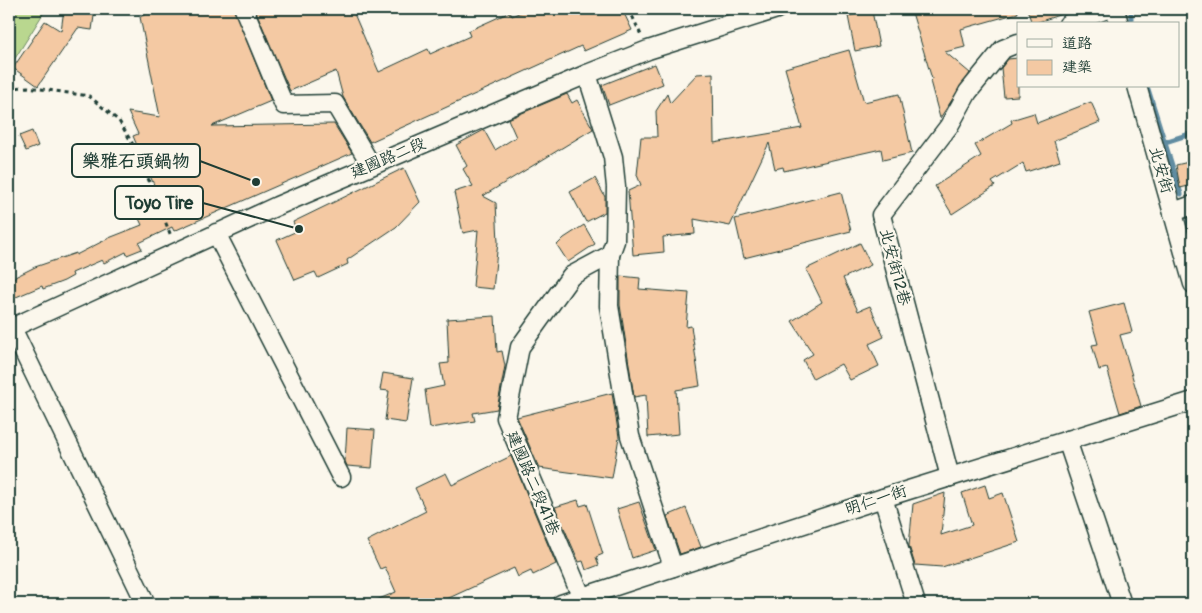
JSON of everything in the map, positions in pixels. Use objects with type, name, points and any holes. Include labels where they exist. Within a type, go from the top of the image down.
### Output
[{"type":"street","points":[[244,9],[284,105],[335,104],[371,165]]},
{"type":"street","name":"建國路二段","points":[[10,329],[216,233],[587,74],[648,50],[777,9]]},
{"type":"street","points":[[1073,22],[1107,9]]},
{"type":"street","points":[[1115,9],[1118,22]]},
{"type":"street","name":"北安街12巷","points":[[950,477],[881,215],[949,126],[968,92],[1003,49],[1017,43]]},
{"type":"street","points":[[587,74],[613,157],[616,187],[615,241],[610,255],[609,306],[630,436],[673,567]]},
{"type":"street","name":"北安街","points":[[1138,88],[1193,284]]},
{"type":"street","points":[[1173,212],[1193,205]]},
{"type":"street","points":[[216,233],[342,478]]},
{"type":"street","name":"建國路二段41巷","points":[[582,598],[506,418],[520,347],[571,276],[610,255]]},
{"type":"street","points":[[10,329],[146,604]]},
{"type":"street","name":"明仁一街","points":[[560,604],[883,498],[1193,401]]},
{"type":"street","points":[[1067,440],[1122,604]]},
{"type":"street","points":[[883,498],[916,604]]},
{"type":"path","points":[[629,9],[648,50]]},
{"type":"path","points":[[9,88],[28,87],[89,96],[119,122],[138,153],[176,251]]},
{"type":"green space","points":[[9,9],[46,9],[9,68]]},
{"type":"building","points":[[64,9],[95,9],[92,30],[78,28],[38,86],[13,68],[45,21],[61,31]]},
{"type":"building","points":[[144,9],[234,9],[271,101],[212,126],[334,124],[352,153],[174,231],[172,227],[139,243],[142,249],[127,255],[126,252],[104,263],[102,260],[72,273],[73,276],[64,281],[43,289],[42,286],[9,300],[9,280],[35,267],[76,253],[76,255],[109,238],[142,225],[135,210],[146,205],[164,208],[133,136],[138,134],[128,112],[160,117],[140,17],[146,14]]},
{"type":"building","points":[[255,9],[352,9],[379,72],[428,49],[430,54],[470,36],[468,31],[510,12],[512,16],[527,9],[622,9],[632,30],[584,51],[581,46],[370,142],[343,97],[336,71],[290,91]]},
{"type":"building","points":[[911,9],[1017,9],[1018,13],[961,29],[965,47],[945,52],[970,73],[940,118],[930,81],[932,79]]},
{"type":"building","points":[[1027,9],[1071,9],[1071,11],[1038,22],[1031,22]]},
{"type":"building","points":[[872,11],[879,46],[855,51],[848,16]]},
{"type":"building","points":[[849,50],[864,102],[899,94],[912,153],[883,160],[881,149],[784,171],[783,167],[775,169],[769,143],[730,226],[694,219],[695,234],[663,237],[664,252],[633,255],[628,191],[641,185],[637,175],[641,137],[657,137],[656,111],[667,94],[670,103],[697,74],[713,73],[714,143],[802,128],[785,68]]},
{"type":"building","points":[[1017,58],[1018,96],[1004,97],[1001,68],[1008,59]]},
{"type":"building","points":[[655,64],[663,84],[609,105],[602,85]]},
{"type":"building","points":[[567,94],[572,103],[577,100],[593,129],[483,196],[496,203],[498,242],[493,289],[473,287],[478,230],[463,233],[454,192],[473,186],[463,169],[467,166],[456,145],[484,130],[495,150],[516,137],[508,119]]},
{"type":"building","points":[[1091,102],[1100,122],[1054,141],[1060,161],[1026,172],[1023,163],[992,182],[995,186],[952,214],[935,186],[981,156],[975,145],[1012,123],[1011,120],[1034,113],[1037,123]]},
{"type":"building","points":[[32,131],[38,146],[26,151],[19,136]]},
{"type":"building","points":[[1193,161],[1193,185],[1180,188],[1176,165]]},
{"type":"building","points":[[404,168],[420,202],[396,227],[347,260],[348,264],[318,278],[315,272],[295,280],[277,240],[297,231],[293,222]]},
{"type":"building","points":[[595,178],[605,197],[605,212],[586,222],[570,192]]},
{"type":"building","points":[[841,192],[851,231],[744,258],[735,219]]},
{"type":"building","points":[[584,225],[595,244],[568,262],[557,245]]},
{"type":"building","points":[[860,243],[871,265],[843,278],[858,311],[870,306],[884,337],[869,344],[879,366],[850,380],[841,364],[813,379],[803,360],[813,354],[792,321],[822,302],[806,269]]},
{"type":"building","points":[[620,276],[640,278],[639,289],[689,293],[686,327],[691,326],[700,386],[676,390],[679,434],[648,437],[646,395],[634,397],[620,305]]},
{"type":"building","points":[[1124,303],[1132,332],[1120,335],[1141,406],[1120,413],[1107,368],[1099,370],[1092,345],[1098,344],[1089,312]]},
{"type":"building","points":[[495,316],[497,352],[502,351],[505,366],[497,409],[473,413],[475,421],[430,428],[425,390],[444,386],[440,364],[449,363],[447,319]]},
{"type":"building","points":[[383,373],[413,378],[406,423],[385,420],[389,391],[380,390]]},
{"type":"building","points":[[612,393],[619,437],[612,478],[539,468],[517,417]]},
{"type":"building","points":[[347,428],[375,430],[372,468],[347,466],[345,461]]},
{"type":"building","points":[[511,456],[556,564],[533,575],[531,571],[518,577],[514,568],[436,604],[367,604],[396,592],[385,567],[380,569],[367,541],[426,511],[415,488],[446,473],[452,485]]},
{"type":"building","points":[[985,485],[989,498],[1003,493],[1019,542],[942,567],[915,565],[909,546],[913,504],[945,493],[941,535],[972,525],[962,493]]},
{"type":"building","points":[[578,500],[580,506],[587,504],[603,554],[596,557],[599,565],[586,570],[583,561],[579,562],[555,507]]},
{"type":"building","points":[[639,502],[656,550],[632,558],[617,509]]},
{"type":"building","points":[[686,508],[701,547],[680,554],[667,516]]},
{"type":"waterway","points":[[1131,9],[1131,22]]},
{"type":"waterway","points":[[1148,88],[1181,194]]},
{"type":"waterway","points":[[1165,142],[1193,133]]},
{"type":"waterway","points":[[1189,221],[1193,234]]},
{"type":"place","name":"樂雅石頭鍋物","points":[[256,182]]},
{"type":"place","name":"Toyo Tire","points":[[299,229]]}]
